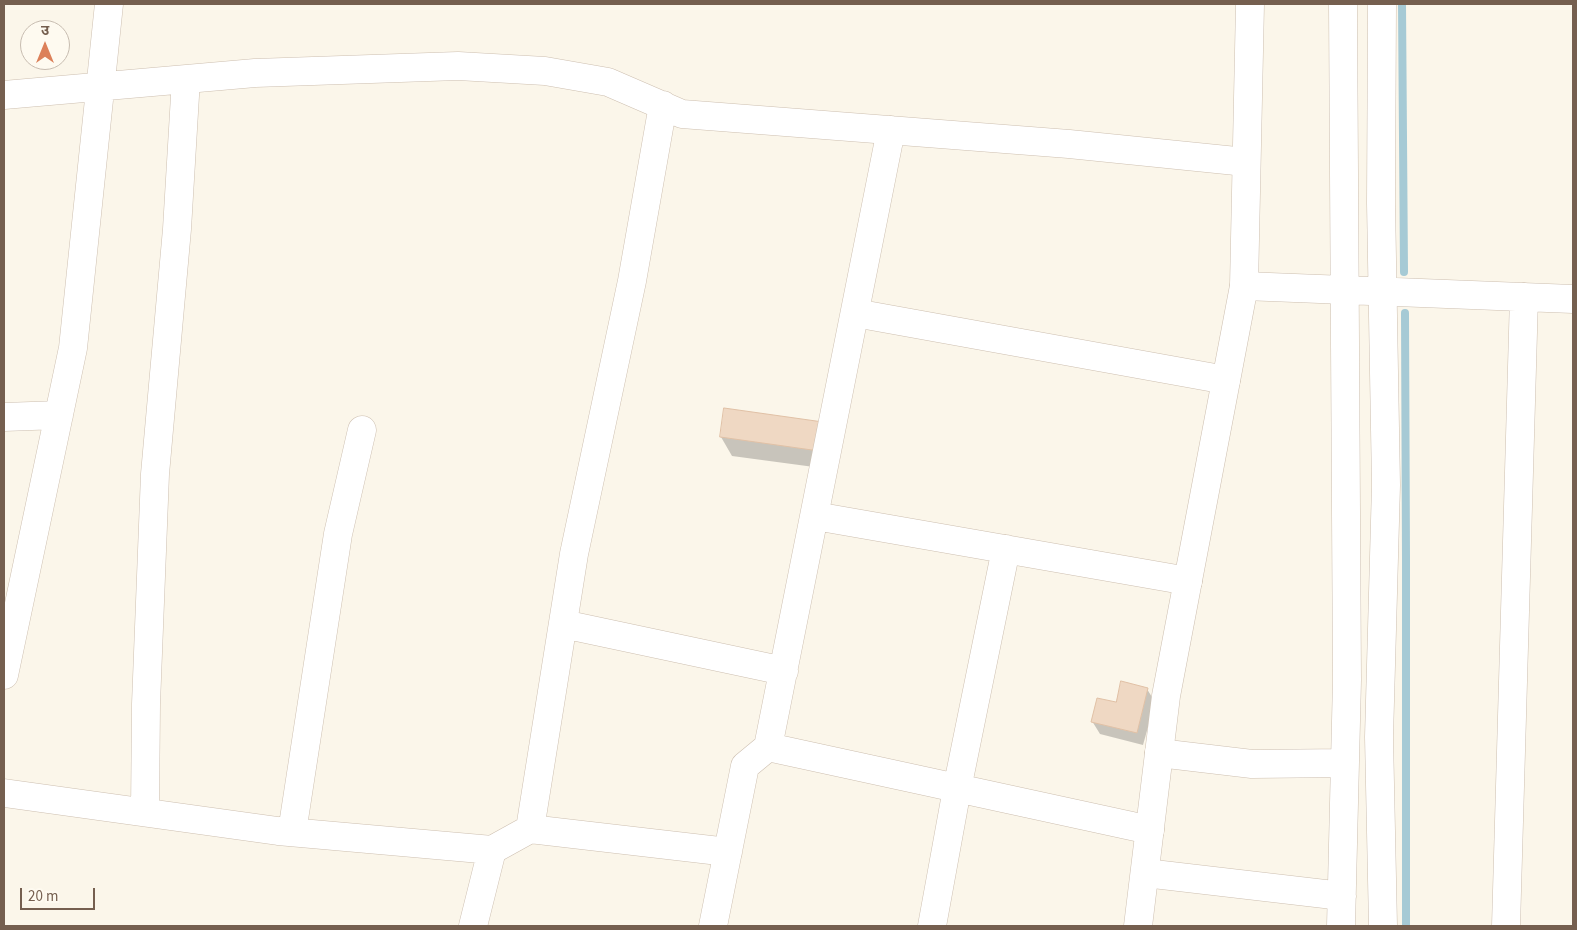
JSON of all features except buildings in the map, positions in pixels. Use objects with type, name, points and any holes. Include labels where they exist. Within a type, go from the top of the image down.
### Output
[{"type":"street","points":[[4,676],[73,348],[109,4]]},
{"type":"street","points":[[1138,926],[1166,696],[1244,286],[1250,4]]},
{"type":"street","points":[[1341,926],[1347,680],[1343,4]]},
{"type":"street","points":[[1382,4],[1382,291],[1386,485],[1379,737],[1383,926]]},
{"type":"street","points":[[4,95],[255,73],[458,66],[545,71],[608,82],[682,114],[1069,144],[1246,162]]},
{"type":"street","points":[[145,812],[146,704],[156,474],[176,238],[186,79]]},
{"type":"street","points":[[530,829],[574,554],[632,281],[663,105]]},
{"type":"street","points":[[712,926],[745,766],[768,747],[891,130]]},
{"type":"street","points":[[1244,286],[1573,299]]},
{"type":"street","points":[[1506,926],[1524,297]]},
{"type":"street","points":[[855,313],[1226,380]]},
{"type":"street","points":[[4,417],[59,415]]},
{"type":"street","points":[[292,832],[338,534],[362,430]]},
{"type":"street","points":[[815,516],[1188,581]]},
{"type":"street","points":[[932,926],[957,788],[1006,549]]},
{"type":"street","points":[[563,624],[784,671]]},
{"type":"street","points":[[768,747],[1150,830]]},
{"type":"street","points":[[1159,753],[1252,764],[1345,764]]},
{"type":"street","points":[[4,793],[292,832],[492,850],[530,829],[728,852]]},
{"type":"street","points":[[473,926],[492,850]]},
{"type":"street","points":[[1144,873],[1342,896]]},
{"type":"waterway","points":[[1402,4],[1404,272]]},
{"type":"waterway","points":[[1405,313],[1406,926]]}]
